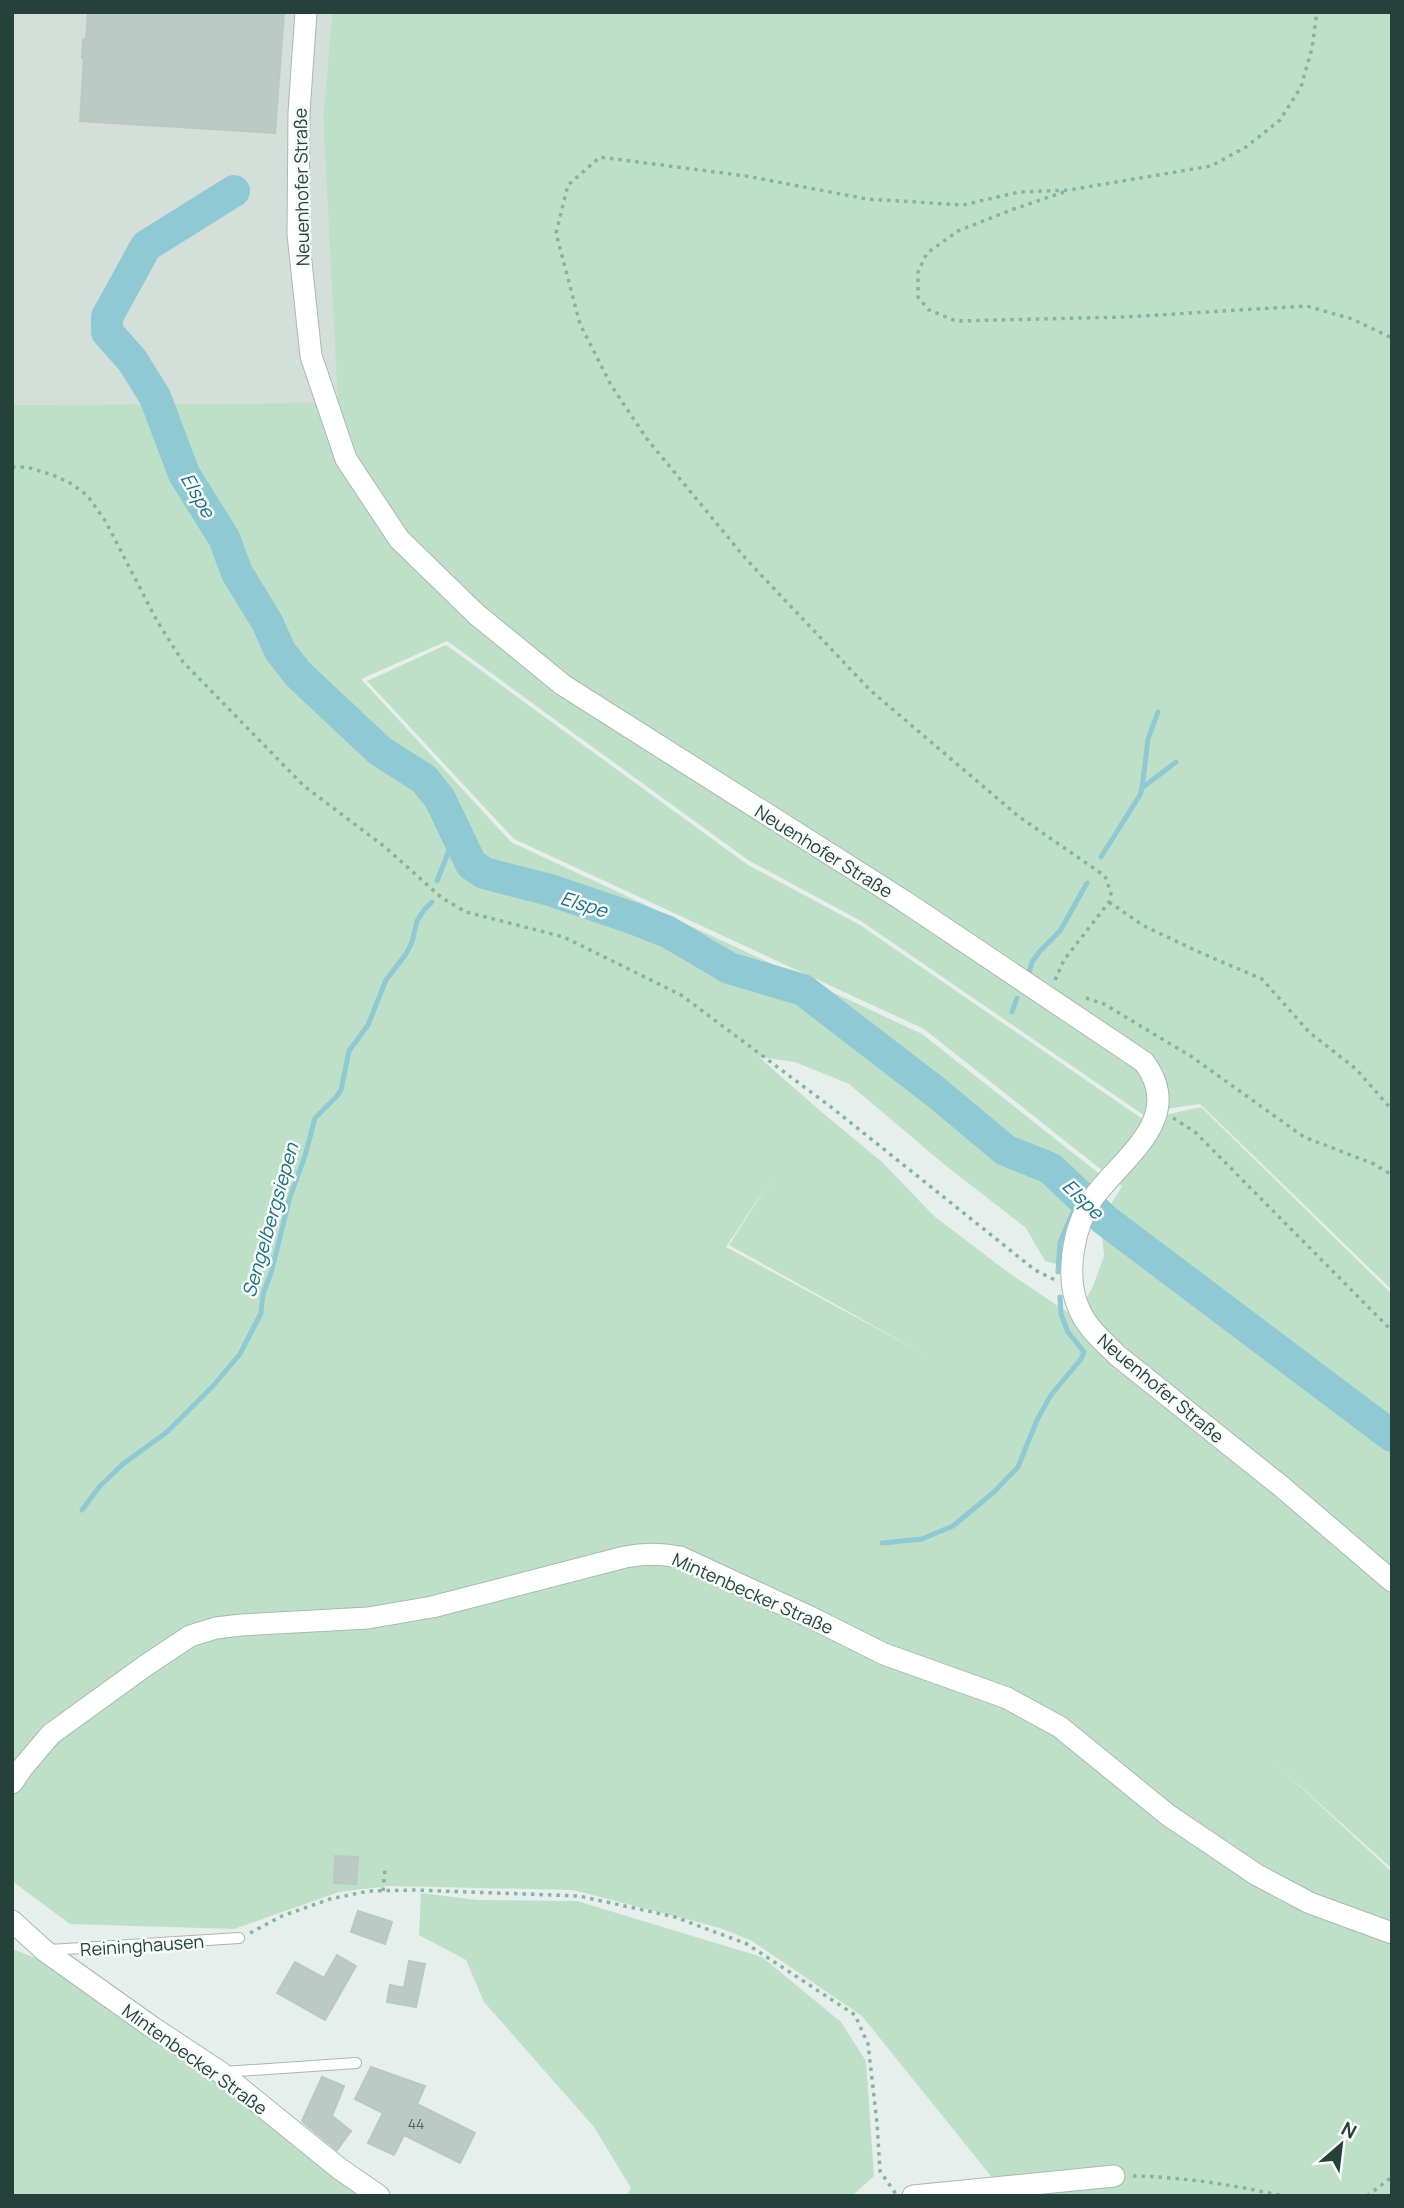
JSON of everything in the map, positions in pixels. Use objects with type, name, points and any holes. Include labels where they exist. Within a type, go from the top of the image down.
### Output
[{"type":"street","name":"Neuenhofer Straße","points":[[306,12],[299,112],[298,233],[311,356],[346,459],[399,539],[476,614],[564,685],[904,901],[1144,1062],[1155,1076],[1159,1094],[1158,1110],[1153,1126],[1088,1207],[1073,1250],[1073,1290],[1080,1311],[1095,1333],[1118,1356],[1282,1487],[1392,1581]]},
{"type":"street","name":"Mintenbecker Straße","points":[[12,1783],[51,1734],[190,1636],[215,1628],[241,1625],[368,1618],[419,1610],[625,1557],[644,1553],[663,1554],[680,1557],[884,1654],[1007,1698],[1060,1727],[1168,1815],[1257,1875],[1310,1903],[1392,1933]]},
{"type":"street","name":"Mintenbecker Straße","points":[[12,1921],[45,1951],[220,2072],[340,2169],[379,2196]]},
{"type":"street","points":[[913,2196],[1114,2176]]},
{"type":"lane","name":"Reininghausen","points":[[45,1951],[239,1938]]},
{"type":"lane","points":[[220,2072],[356,2063]]},
{"type":"path","points":[[1043,994],[1053,985],[1064,960],[1109,901],[1111,893],[1105,876],[1018,816],[870,690],[746,559],[647,439],[611,385],[580,324],[556,233],[568,185],[600,157],[746,176],[867,199],[963,205],[1019,192],[1069,190],[1211,166],[1246,147],[1280,120],[1301,87],[1312,48],[1317,12]]},
{"type":"path","points":[[1069,190],[958,232],[927,253],[918,272],[918,297],[929,310],[956,321],[1124,317],[1307,306],[1352,319],[1392,338]]},
{"type":"path","points":[[12,467],[27,467],[53,475],[88,495],[106,522],[157,621],[183,662],[304,786],[385,847],[442,898],[466,912],[564,937],[681,995],[831,1107],[1035,1270],[1073,1290]]},
{"type":"path","points":[[1109,901],[1144,926],[1262,979],[1309,1032],[1356,1069],[1392,1110]]},
{"type":"path","points":[[1066,1008],[1084,997],[1104,1004],[1192,1057],[1304,1137],[1374,1164],[1392,1175]]},
{"type":"path","points":[[1158,1110],[1195,1132],[1392,1331]]},
{"type":"path","points":[[383,1891],[385,1870]]},
{"type":"path","points":[[239,1938],[282,1916],[330,1899],[369,1891],[415,1890],[579,1896],[675,1917],[747,1944],[855,2015],[868,2044],[880,2171],[897,2196]]},
{"type":"path","points":[[1114,2176],[1163,2177],[1247,2188],[1283,2196]]},
{"type":"path","points":[[1367,2196],[1392,2177]]},
{"type":"shaded area","points":[[12,12],[332,12],[323,118],[339,404],[12,405]]},
{"type":"green space","points":[[332,12],[1392,12],[1392,1290],[1200,1104],[1159,1110],[1145,1116],[861,921],[748,860],[447,641],[361,679],[511,842],[922,1034],[1101,1175],[1067,1267],[1045,1261],[1026,1228],[945,1165],[849,1084],[795,1062],[759,1057],[882,1162],[934,1216],[1009,1273],[1076,1318],[1093,1286],[1104,1256],[1101,1221],[1122,1186],[924,1029],[514,839],[367,681],[446,645],[748,865],[860,925],[1144,1120],[1201,1107],[1392,1294],[1392,1869],[1277,1765],[1392,1872],[1392,2196],[1007,2196],[862,2016],[752,1941],[720,1928],[573,1890],[389,1886],[339,1892],[234,1929],[70,1924],[12,1881],[12,405],[338,403],[323,118]],"holes":[[[773,1177],[729,1245],[924,1354],[726,1247]]]},
{"type":"green space","points":[[421,1893],[477,1900],[577,1901],[762,1957],[841,2022],[866,2061],[874,2176],[852,2196],[626,2196],[631,2188],[594,2127],[484,2002],[466,1960],[419,1935]]},
{"type":"green space","points":[[12,1949],[41,1960],[231,2093],[361,2196],[12,2196]]},
{"type":"building","points":[[88,12],[284,12],[275,133],[80,121],[83,39],[86,40]]},
{"type":"building","points":[[335,1856],[358,1857],[356,1884],[334,1883]]},
{"type":"building","points":[[358,1911],[392,1922],[385,1944],[351,1932]]},
{"type":"building","points":[[337,1955],[356,1966],[325,2020],[277,1993],[295,1962],[324,1978]]},
{"type":"building","points":[[409,1961],[425,1964],[416,2007],[387,2002],[390,1985],[404,1988]]},
{"type":"building","points":[[371,2067],[425,2086],[417,2104],[475,2133],[460,2163],[404,2135],[394,2155],[368,2143],[383,2113],[355,2099]]},
{"type":"building","points":[[322,2077],[344,2086],[332,2116],[351,2131],[337,2150],[302,2121]]},
{"type":"waterway","name":"Elspe","points":[[234,191],[146,246],[107,317],[107,332],[132,360],[155,397],[184,474],[224,538],[237,573],[267,622],[280,651],[298,674],[380,751],[424,779],[440,799],[471,864],[484,873],[550,890],[635,919],[668,932],[729,968],[803,990],[937,1093],[1005,1150],[1050,1168],[1105,1220],[1392,1436]]},
{"type":"waterway","points":[[1142,788],[1148,739],[1158,712]]},
{"type":"waterway","points":[[1101,857],[1142,788],[1176,762]]},
{"type":"waterway","name":"Sengelbergsiepen","points":[[437,881],[452,843],[453,826]]},
{"type":"waterway","points":[[1028,976],[1032,962],[1060,931],[1087,883]]},
{"type":"waterway","name":"Sengelbergsiepen","points":[[82,1510],[100,1486],[123,1464],[167,1432],[213,1386],[240,1354],[261,1313],[263,1294],[315,1118],[341,1090],[349,1051],[368,1025],[386,980],[406,954],[417,921],[432,902]]},
{"type":"waterway","points":[[1012,1012],[1017,998]]},
{"type":"waterway","points":[[1058,1272],[1060,1242],[1080,1196]]},
{"type":"waterway","points":[[882,1543],[922,1539],[953,1526],[994,1492],[1018,1467],[1037,1420],[1051,1395],[1084,1352],[1068,1332],[1061,1314],[1060,1297]]}]
